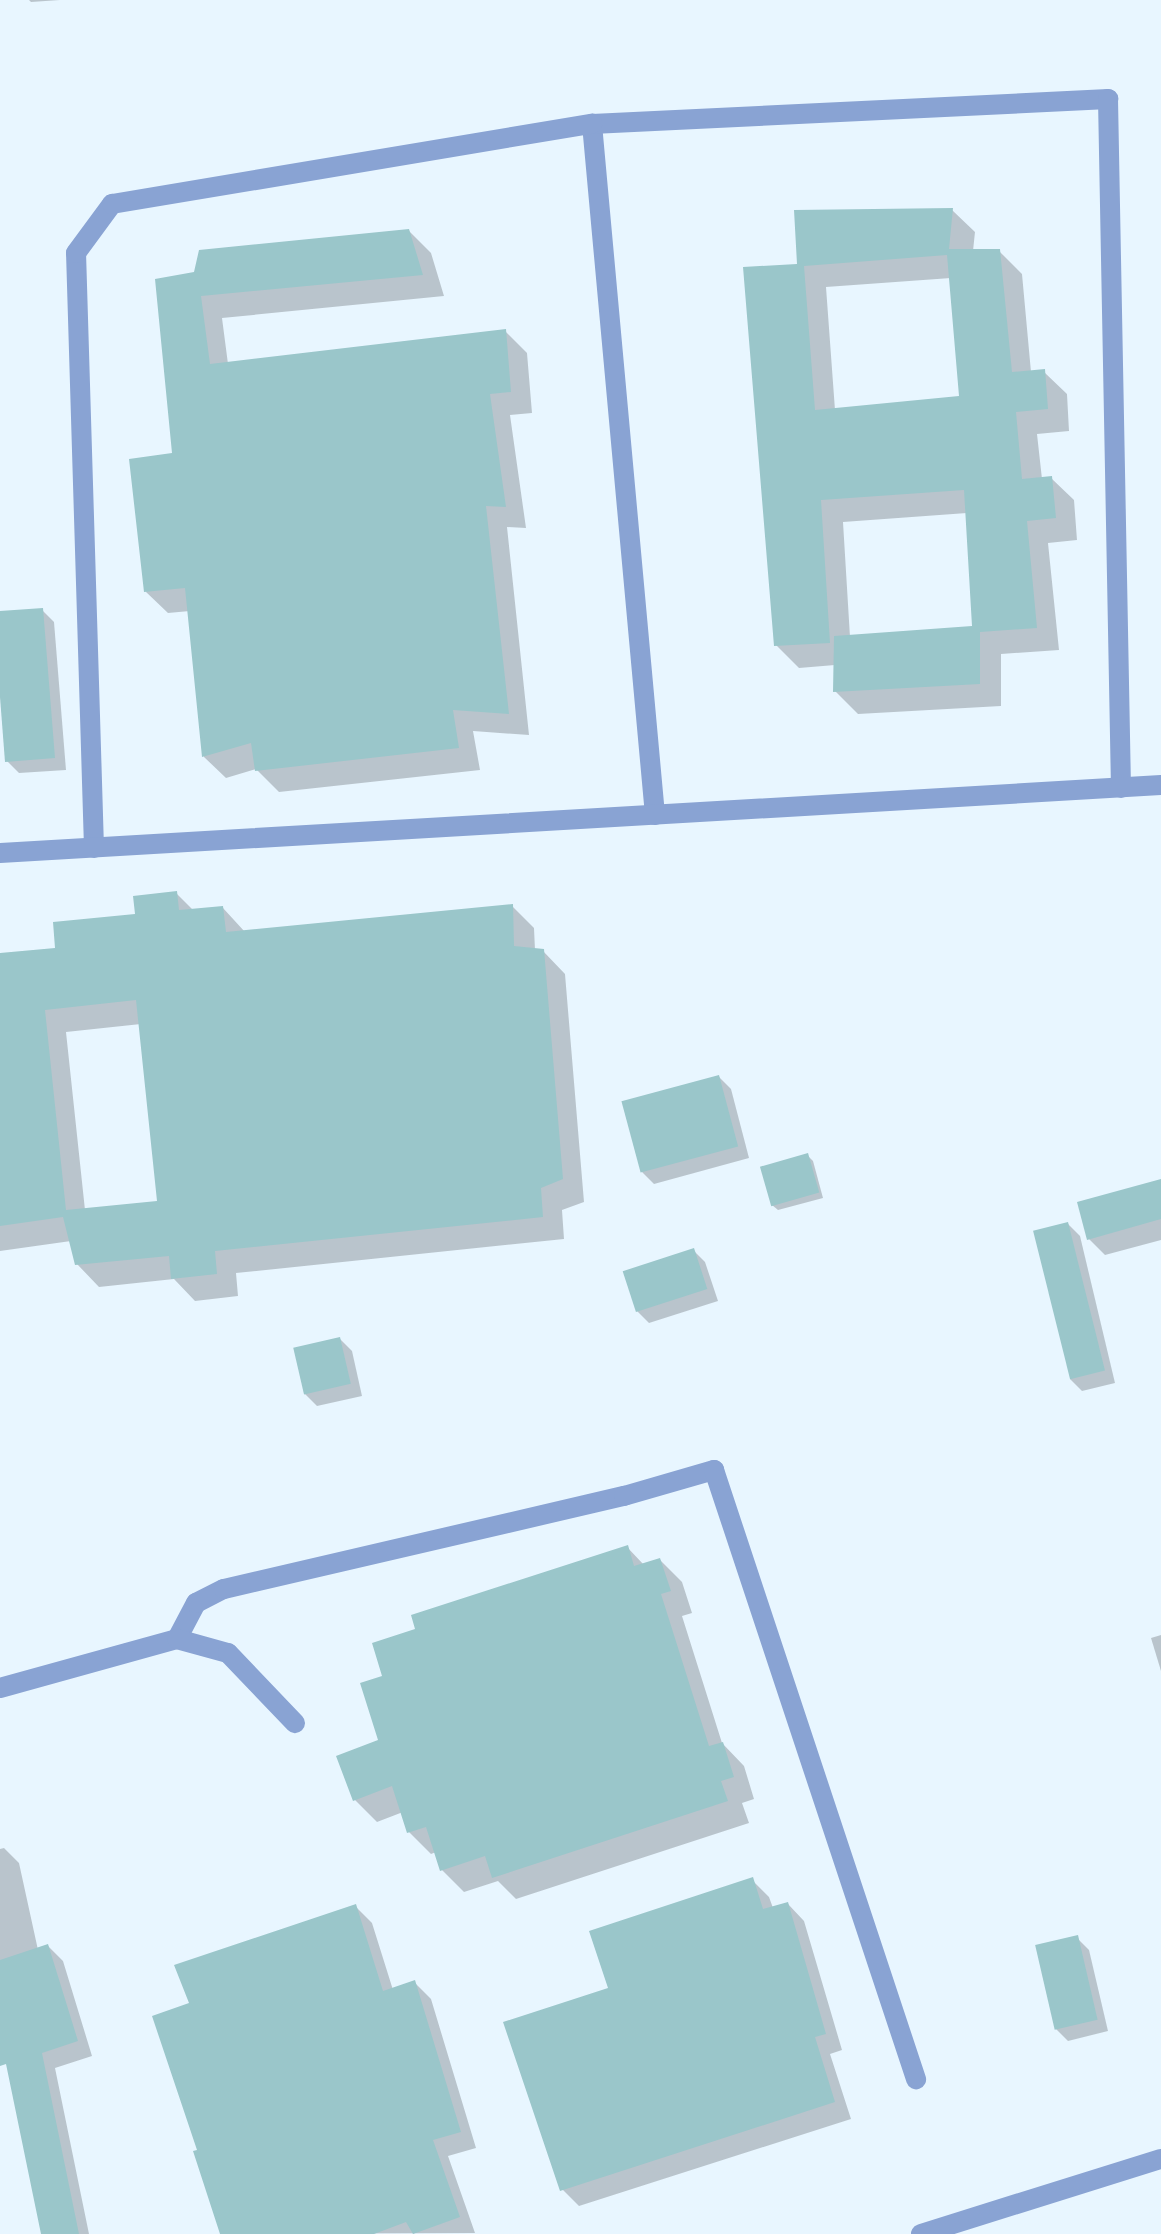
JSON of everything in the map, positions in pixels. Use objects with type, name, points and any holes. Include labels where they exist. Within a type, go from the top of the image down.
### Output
[{"type":"street","points":[[94,848],[76,253],[112,204],[592,124],[1108,99],[1121,788]]},
{"type":"street","points":[[592,124],[655,815]]},
{"type":"street","points":[[0,853],[1161,785]]},
{"type":"street","points":[[177,1639],[196,1603],[224,1589],[624,1496],[714,1470],[916,2079]]},
{"type":"street","points":[[0,1688],[177,1639],[228,1653],[295,1723]]},
{"type":"street","points":[[921,2234],[1161,2159]]},
{"type":"building","points":[[953,208],[949,249],[1000,249],[1012,372],[1045,369],[1048,409],[1016,412],[1022,479],[1052,476],[1056,518],[1027,521],[1037,628],[980,632],[980,684],[833,692],[834,636],[972,626],[964,490],[821,500],[830,643],[774,646],[743,267],[797,264],[794,210]],"holes":[[[947,255],[959,396],[815,410],[804,266]]]},
{"type":"building","points":[[409,229],[423,275],[201,296],[210,364],[506,329],[511,392],[490,394],[506,507],[486,506],[509,714],[453,710],[459,748],[255,771],[251,743],[202,757],[185,588],[144,592],[129,459],[172,453],[155,279],[194,272],[199,250]]},
{"type":"building","points":[[43,608],[55,758],[5,762],[0,697],[0,611]]},
{"type":"building","points":[[177,891],[179,910],[223,906],[226,932],[513,904],[514,946],[544,949],[563,1179],[541,1188],[543,1217],[215,1251],[217,1274],[171,1279],[169,1256],[75,1265],[63,1217],[0,1226],[0,953],[55,948],[53,922],[135,914],[133,896]],"holes":[[[136,1000],[157,1201],[66,1210],[45,1010]]]},
{"type":"building","points":[[719,1075],[738,1146],[641,1173],[621,1101]]},
{"type":"building","points":[[808,1153],[819,1192],[771,1206],[760,1167]]},
{"type":"building","points":[[1161,1179],[1161,1219],[1087,1240],[1077,1202]]},
{"type":"building","points":[[1068,1222],[1105,1370],[1070,1379],[1033,1231]]},
{"type":"building","points":[[694,1248],[707,1289],[636,1312],[623,1271]]},
{"type":"building","points":[[340,1337],[351,1384],[304,1395],[293,1348]]},
{"type":"building","points":[[628,1545],[634,1566],[660,1558],[671,1591],[661,1594],[709,1746],[723,1742],[734,1777],[721,1781],[728,1801],[492,1878],[485,1856],[440,1871],[426,1827],[407,1833],[392,1786],[353,1801],[336,1756],[378,1740],[360,1683],[382,1676],[372,1643],[415,1629],[411,1615]]},
{"type":"building","points":[[753,1877],[763,1909],[788,1902],[826,2034],[815,2037],[835,2102],[560,2191],[503,2022],[608,1988],[589,1931]]},
{"type":"building","points":[[356,1904],[383,1991],[415,1980],[461,2132],[433,2140],[460,2217],[413,2234],[406,2222],[374,2234],[220,2234],[193,2151],[197,2150],[152,2016],[189,2003],[174,1965]]},
{"type":"building","points":[[1078,1935],[1098,2020],[1055,2030],[1035,1945]]},
{"type":"building","points":[[48,1944],[78,2041],[42,2053],[79,2234],[41,2234],[6,2064],[0,2066],[0,1960]]}]
